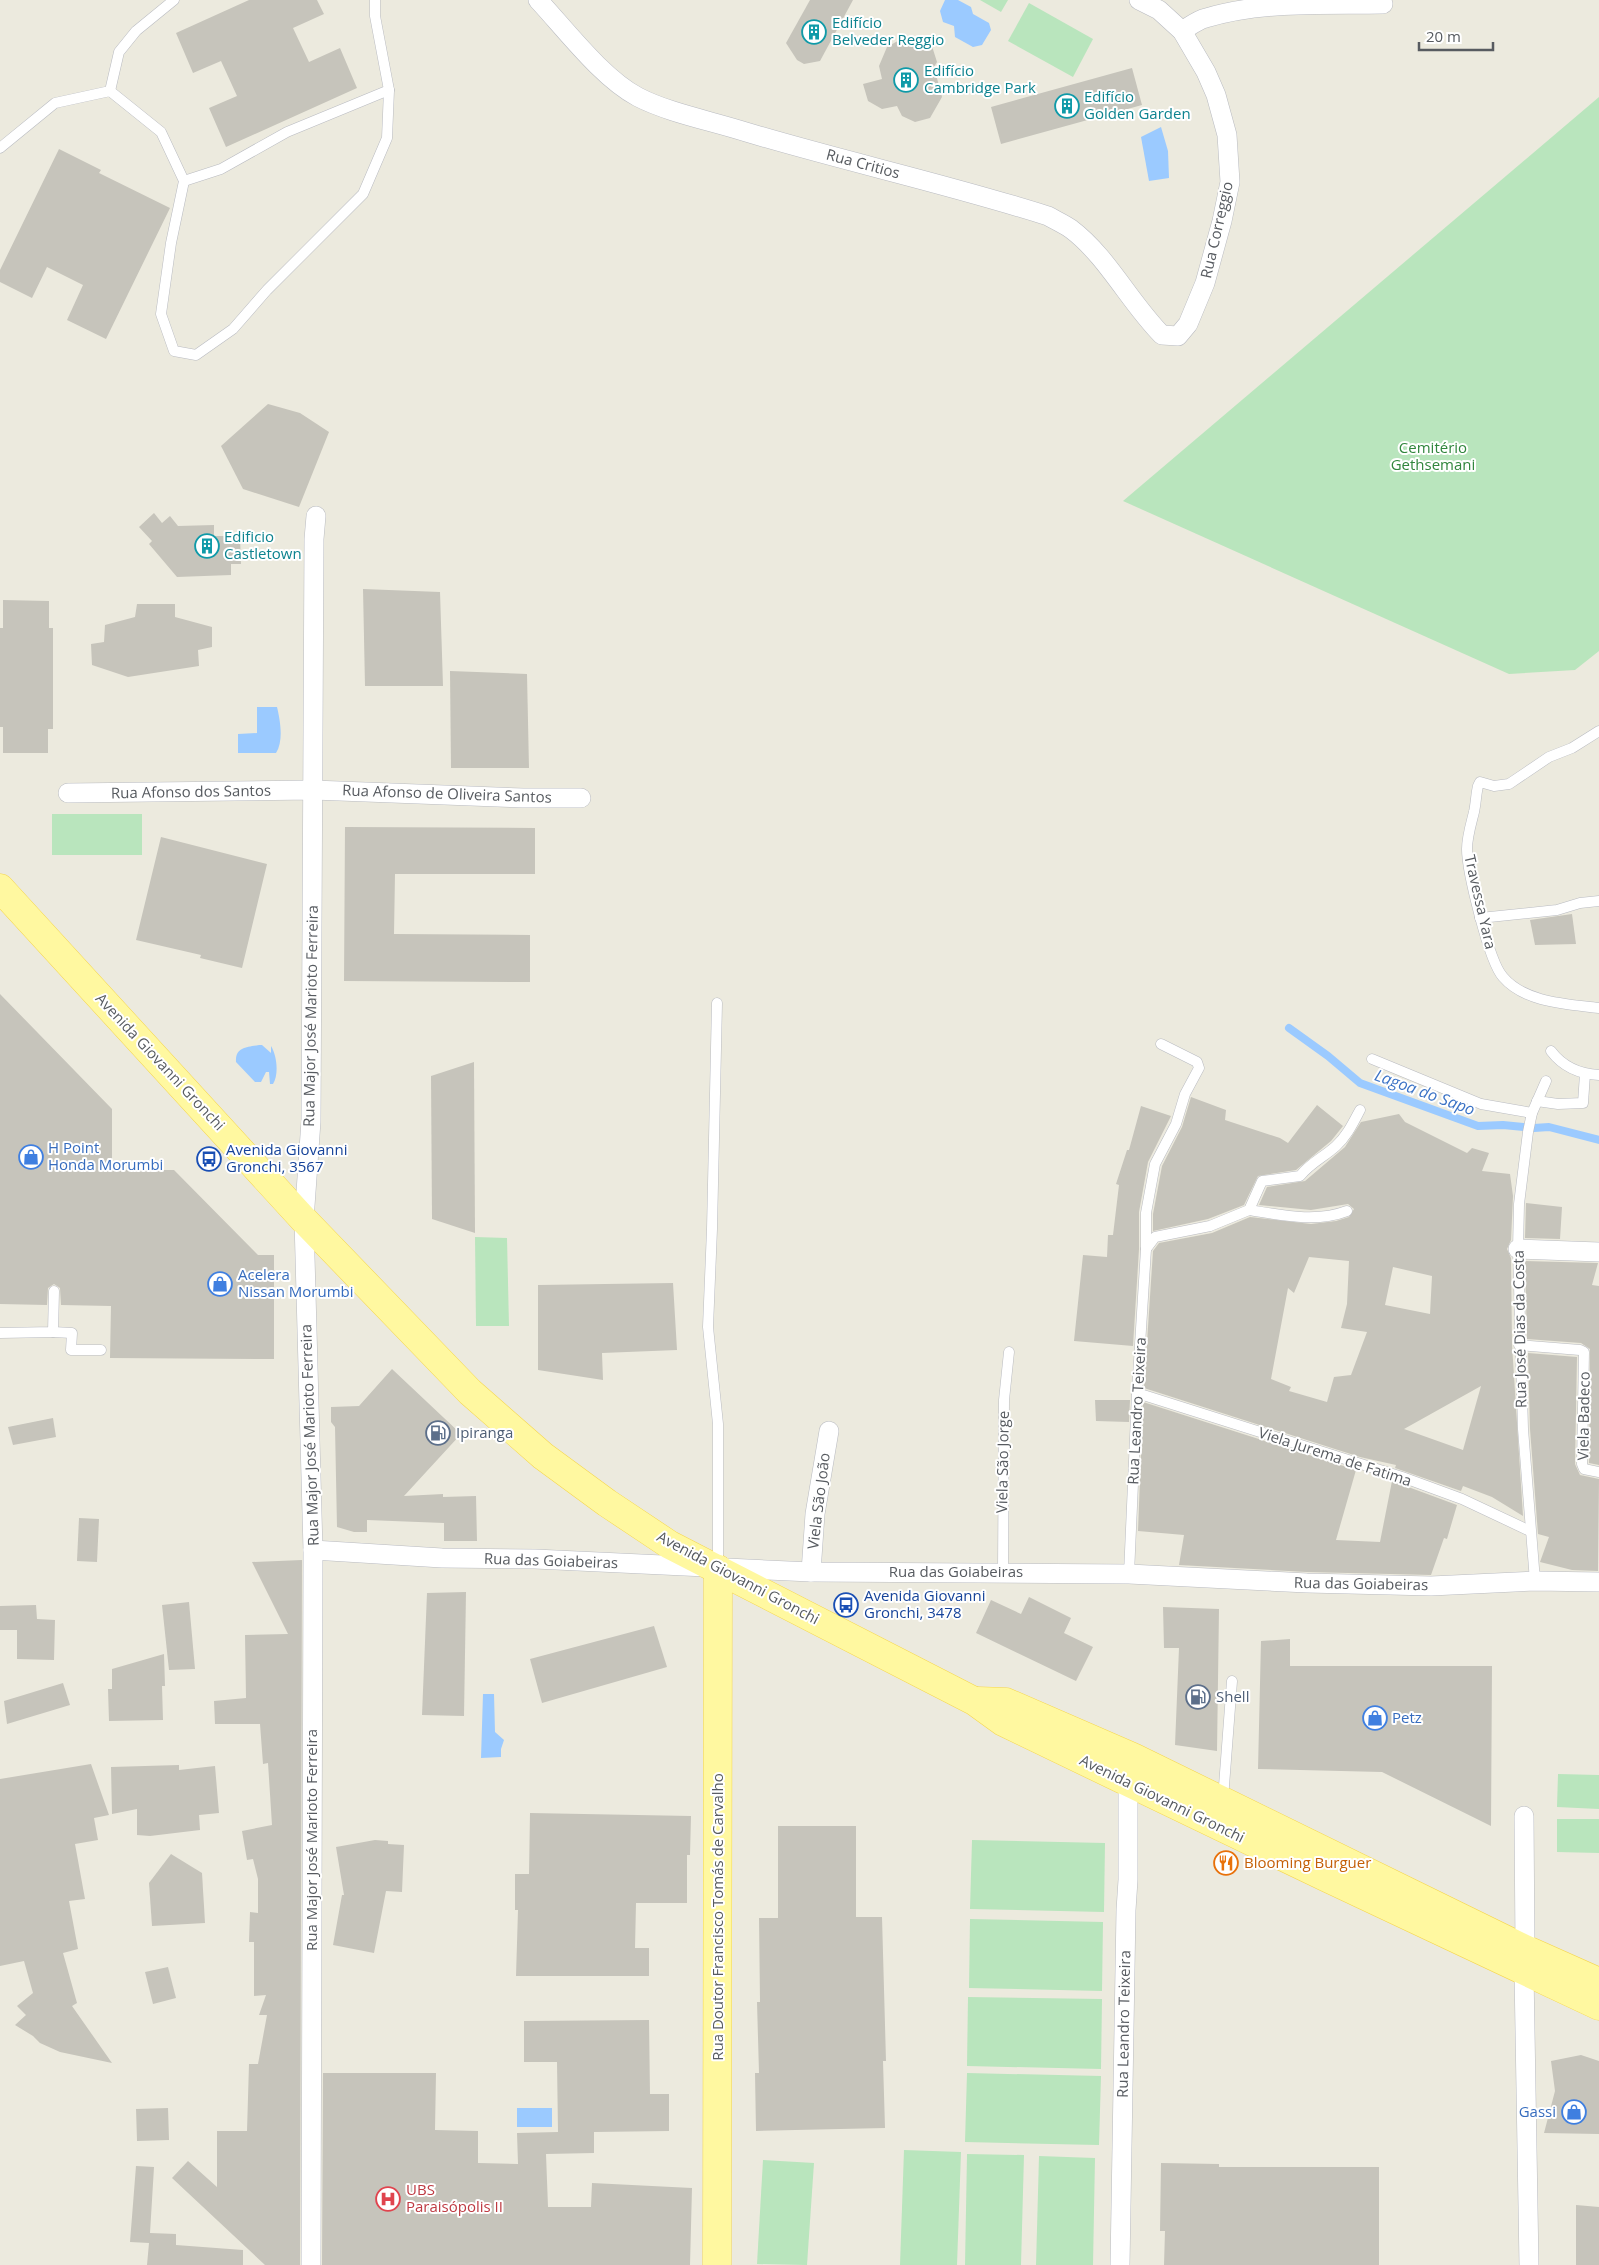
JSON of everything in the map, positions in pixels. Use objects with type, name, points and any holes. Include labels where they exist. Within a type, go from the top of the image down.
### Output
[{"type":"main road","name":"Avenida Giovanni Gronchi","points":[[0,888],[304,1220],[470,1392],[543,1456],[607,1503],[670,1545],[974,1701],[1003,1722],[1128,1783],[1525,1960],[1599,1982]]},
{"type":"main road","name":"Rua Doutor Francisco Tomás de Carvalho","points":[[717,2265],[718,1569]]},
{"type":"main road","name":"Avenida Giovanni Gronchi","points":[[974,1701],[1006,1702],[1133,1756],[1252,1815],[1525,1960],[1599,2006]]},
{"type":"main road","points":[[1128,1783],[1126,1776],[1128,1772],[1135,1772],[1219,1808],[1252,1815]]},
{"type":"street","name":"Rua Critios","points":[[538,0],[619,85],[638,97],[669,109],[794,146],[1048,216],[1071,228],[1092,248],[1144,318],[1162,335],[1178,336]]},
{"type":"street","name":"Rua Correggio","points":[[1139,0],[1159,10],[1182,31],[1206,72],[1216,95],[1227,135],[1230,182],[1205,283],[1188,324],[1178,336]]},
{"type":"street","points":[[1182,31],[1204,18],[1269,7],[1286,5],[1383,4]]},
{"type":"street","name":"Rua Major José Marioto Ferreira","points":[[311,2265],[313,1550],[304,1220],[311,1121],[314,539],[316,516]]},
{"type":"street","name":"Rua Afonso dos Santos","points":[[68,793],[313,790]]},
{"type":"street","name":"Rua Afonso de Oliveira Santos","points":[[313,790],[523,798],[582,798]]},
{"type":"street","points":[[1518,1249],[1599,1252]]},
{"type":"street","name":"Viela São João","points":[[811,1572],[815,1514],[829,1430]]},
{"type":"street","name":"Rua das Goiabeiras","points":[[313,1550],[442,1558],[534,1559],[811,1572],[1129,1574],[1307,1583],[1431,1586],[1535,1581],[1599,1582]]},
{"type":"street","name":"Rua Leandro Teixeira","points":[[1120,2265],[1128,1880],[1128,1783]]},
{"type":"street","points":[[1524,1816],[1529,2265]]},
{"type":"lane","points":[[110,91],[119,52],[136,31],[174,0]]},
{"type":"lane","points":[[110,91],[161,132],[184,180],[170,243],[161,314],[174,351],[196,355],[233,329],[267,290],[363,194],[387,138],[389,90],[375,16],[376,0]]},
{"type":"lane","points":[[184,180],[221,170],[287,132],[389,90]]},
{"type":"lane","points":[[0,148],[55,103],[110,91]]},
{"type":"lane","name":"Travessa Yara","points":[[1599,731],[1572,748],[1549,757],[1509,784],[1494,786],[1480,782],[1467,850],[1480,918],[1493,959],[1502,977],[1518,989],[1539,998],[1562,1004],[1599,1008]]},
{"type":"lane","points":[[1480,918],[1556,910],[1580,903],[1599,901]]},
{"type":"lane","points":[[717,1003],[708,1327],[718,1424],[718,1569]]},
{"type":"lane","name":"Rua Leandro Teixeira","points":[[1129,1574],[1146,1249],[1146,1213],[1155,1164],[1176,1124],[1188,1087],[1199,1068],[1197,1062],[1161,1044]]},
{"type":"lane","points":[[1551,1051],[1559,1062],[1585,1074],[1599,1076]]},
{"type":"lane","points":[[1372,1060],[1480,1104],[1532,1113]]},
{"type":"lane","points":[[1537,1101],[1558,1104],[1583,1103],[1585,1074]]},
{"type":"lane","name":"Rua José Dias da Costa","points":[[1535,1581],[1530,1532],[1520,1345],[1518,1249],[1522,1176],[1532,1113],[1546,1081]]},
{"type":"lane","points":[[1249,1210],[1262,1181],[1300,1176],[1311,1164],[1346,1137],[1360,1110]]},
{"type":"lane","points":[[1146,1249],[1153,1239],[1210,1226],[1249,1210],[1286,1216],[1321,1217],[1336,1216],[1347,1211]]},
{"type":"lane","points":[[53,1332],[54,1291]]},
{"type":"lane","points":[[0,1333],[72,1333],[71,1350],[101,1350]]},
{"type":"lane","name":"Viela Badeco","points":[[1520,1345],[1580,1350],[1584,1352],[1582,1464],[1584,1469],[1599,1472]]},
{"type":"lane","name":"Viela São Jorge","points":[[1003,1572],[1004,1400],[1009,1352]]},
{"type":"lane","name":"Viela Jurema de Fatima","points":[[1137,1393],[1402,1477],[1462,1499],[1530,1532]]},
{"type":"lane","points":[[1222,1801],[1232,1681]]},
{"type":"green space","points":[[980,0],[1008,0],[1001,12]]},
{"type":"green space","points":[[1029,3],[1093,39],[1073,77],[1008,41]]},
{"type":"green space","name":"Cemitério Gethsemani","points":[[1599,97],[1599,651],[1575,670],[1509,674],[1123,501]]},
{"type":"green space","points":[[52,814],[142,814],[142,855],[52,855]]},
{"type":"green space","points":[[475,1237],[507,1238],[509,1326],[476,1326]]},
{"type":"green space","points":[[1558,1774],[1599,1775],[1599,1809],[1557,1807]]},
{"type":"green space","points":[[1557,1819],[1599,1819],[1599,1853],[1557,1852]]},
{"type":"green space","points":[[972,1840],[1105,1843],[1104,1912],[970,1909]]},
{"type":"green space","points":[[970,1919],[1103,1922],[1102,1991],[969,1988]]},
{"type":"green space","points":[[968,1997],[1102,1999],[1101,2069],[967,2066]]},
{"type":"green space","points":[[967,2073],[1101,2076],[1099,2145],[965,2142]]},
{"type":"green space","points":[[904,2150],[961,2152],[957,2265],[900,2265]]},
{"type":"green space","points":[[967,2154],[1024,2155],[1021,2265],[965,2265]]},
{"type":"green space","points":[[1039,2156],[1095,2158],[1093,2265],[1036,2265]]},
{"type":"green space","points":[[763,2160],[814,2163],[807,2265],[757,2264]]},
{"type":"water","points":[[945,0],[958,0],[971,7],[973,14],[989,23],[991,30],[982,45],[973,47],[955,37],[954,26],[943,22],[940,11]]},
{"type":"water","points":[[1161,127],[1168,151],[1169,178],[1149,181],[1141,137]]},
{"type":"water","points":[[257,707],[277,707],[281,736],[276,753],[238,753],[238,734],[257,733]]},
{"type":"water","points":[[262,1045],[271,1053],[271,1046],[273,1050],[277,1070],[273,1084],[270,1084],[269,1072],[266,1072],[261,1082],[255,1082],[236,1062],[237,1053],[246,1047]]},
{"type":"water","points":[[483,1694],[494,1694],[495,1732],[504,1740],[501,1757],[481,1758]]},
{"type":"water","points":[[517,2108],[552,2108],[552,2127],[517,2127]]},
{"type":"building","points":[[249,0],[317,0],[324,14],[293,28],[309,62],[340,48],[357,88],[226,147],[209,108],[237,96],[221,61],[193,73],[176,33]]},
{"type":"building","name":"Edifício Belveder Reggio","points":[[810,0],[853,0],[820,61],[804,64],[797,60],[786,43]]},
{"type":"building","name":"Edifício Cambridge Park","points":[[903,38],[917,38],[931,43],[937,62],[934,67],[942,97],[930,118],[915,122],[902,116],[897,106],[882,109],[868,101],[863,84],[882,79],[879,66],[887,47]]},
{"type":"building","name":"Edifício Golden Garden","points":[[1132,68],[1142,105],[1001,144],[991,107]]},
{"type":"building","points":[[59,149],[101,170],[99,173],[170,208],[106,339],[67,320],[83,285],[47,267],[32,298],[0,282],[0,270]]},
{"type":"building","points":[[268,404],[300,413],[329,432],[299,507],[243,489],[221,446]]},
{"type":"building","name":"Edificio Castletown","points":[[154,513],[162,523],[170,516],[178,526],[214,525],[214,536],[240,536],[241,564],[231,564],[231,575],[177,577],[149,544],[152,541],[139,527]]},
{"type":"building","points":[[363,589],[440,592],[443,686],[365,686]]},
{"type":"building","points":[[3,600],[49,601],[49,628],[53,628],[53,729],[48,729],[48,753],[3,753],[3,727],[0,727],[0,628],[3,628]]},
{"type":"building","points":[[137,604],[175,604],[175,617],[212,627],[212,647],[198,650],[199,666],[128,677],[92,665],[91,644],[104,642],[105,625],[135,617]]},
{"type":"building","points":[[450,671],[527,674],[529,768],[451,768]]},
{"type":"building","points":[[345,827],[535,828],[535,874],[395,874],[394,934],[530,935],[530,982],[344,981]]},
{"type":"building","points":[[161,837],[267,864],[242,968],[200,958],[201,955],[136,940]]},
{"type":"building","points":[[1572,914],[1576,944],[1535,945],[1530,920]]},
{"type":"building","points":[[0,994],[112,1109],[112,1170],[174,1170],[258,1255],[274,1255],[274,1359],[110,1358],[111,1306],[61,1305],[60,1288],[54,1284],[48,1288],[47,1305],[0,1304]]},
{"type":"building","points":[[474,1062],[475,1233],[432,1219],[431,1076]]},
{"type":"building","points":[[1191,1097],[1226,1110],[1225,1120],[1280,1138],[1288,1143],[1317,1105],[1343,1126],[1331,1141],[1296,1170],[1258,1176],[1244,1205],[1208,1219],[1153,1231],[1153,1214],[1162,1166],[1182,1127]]},
{"type":"building","points":[[1141,1106],[1171,1116],[1148,1162],[1139,1212],[1139,1249],[1133,1346],[1074,1341],[1083,1255],[1107,1257],[1108,1235],[1113,1235],[1119,1185],[1116,1184],[1127,1150],[1129,1150]]},
{"type":"building","points":[[1399,1114],[1405,1122],[1467,1153],[1472,1148],[1489,1153],[1482,1171],[1510,1174],[1513,1196],[1511,1240],[1507,1249],[1511,1258],[1512,1345],[1523,1516],[1492,1497],[1463,1486],[1461,1491],[1395,1468],[1396,1465],[1360,1457],[1144,1388],[1153,1251],[1159,1243],[1212,1233],[1250,1217],[1311,1224],[1336,1221],[1349,1217],[1354,1209],[1348,1204],[1311,1210],[1259,1205],[1267,1187],[1305,1181],[1345,1147],[1361,1122]],"holes":[[[1309,1257],[1349,1261],[1347,1304],[1341,1328],[1367,1332],[1351,1375],[1334,1377],[1327,1402],[1289,1391],[1291,1387],[1271,1379],[1288,1288],[1294,1293]],[[1393,1267],[1432,1276],[1430,1314],[1385,1305]],[[1481,1386],[1463,1450],[1404,1429]]]},
{"type":"building","points":[[1526,1203],[1562,1207],[1560,1239],[1525,1238]]},
{"type":"building","points":[[1525,1261],[1598,1263],[1592,1285],[1599,1286],[1599,1465],[1589,1463],[1590,1349],[1581,1343],[1527,1339]]},
{"type":"building","points":[[673,1283],[677,1350],[602,1353],[603,1380],[538,1370],[538,1285]]},
{"type":"building","points":[[1528,1353],[1577,1357],[1575,1464],[1580,1475],[1599,1479],[1598,1571],[1572,1570],[1540,1562],[1549,1537],[1538,1534],[1530,1429]]},
{"type":"building","points":[[392,1369],[461,1434],[404,1496],[443,1494],[443,1497],[476,1496],[477,1541],[444,1541],[444,1523],[367,1520],[367,1532],[354,1532],[337,1527],[335,1427],[331,1422],[331,1407],[359,1406]]},
{"type":"building","points":[[1095,1400],[1130,1400],[1129,1422],[1096,1421]]},
{"type":"building","points":[[1143,1402],[1356,1470],[1336,1540],[1380,1542],[1392,1481],[1457,1505],[1447,1539],[1444,1538],[1431,1575],[1307,1572],[1179,1565],[1184,1535],[1138,1531]]},
{"type":"building","points":[[53,1418],[56,1437],[13,1445],[8,1427]]},
{"type":"building","points":[[79,1518],[99,1519],[97,1562],[77,1561]]},
{"type":"building","points":[[302,1560],[300,2265],[265,2265],[172,2178],[188,2161],[217,2187],[217,2131],[247,2131],[249,2064],[258,2064],[267,2015],[259,2015],[266,1995],[254,1996],[254,1942],[249,1942],[250,1912],[258,1913],[258,1879],[253,1859],[247,1860],[242,1831],[272,1825],[268,1763],[263,1764],[260,1724],[215,1724],[214,1701],[246,1698],[245,1635],[288,1634],[252,1562]]},
{"type":"building","points":[[466,1592],[464,1716],[422,1715],[427,1593]]},
{"type":"building","points":[[1029,1597],[1071,1618],[1064,1633],[1093,1647],[1076,1681],[976,1633],[991,1600],[1021,1614]]},
{"type":"building","points":[[189,1602],[195,1669],[169,1670],[162,1605]]},
{"type":"building","points":[[36,1605],[37,1619],[55,1620],[54,1660],[17,1659],[17,1630],[0,1630],[0,1606]]},
{"type":"building","name":"Shell","points":[[1163,1607],[1219,1609],[1217,1751],[1175,1745],[1179,1648],[1164,1648]]},
{"type":"building","points":[[654,1626],[667,1667],[542,1703],[530,1659]]},
{"type":"building","name":"Petz","points":[[1290,1639],[1290,1666],[1492,1666],[1491,1826],[1382,1772],[1258,1769],[1261,1641]]},
{"type":"building","points":[[164,1654],[165,1686],[162,1686],[163,1720],[109,1721],[108,1689],[112,1689],[112,1669]]},
{"type":"building","points":[[63,1683],[70,1705],[7,1724],[4,1701]]},
{"type":"building","points":[[91,1764],[109,1815],[94,1818],[98,1840],[75,1844],[85,1899],[69,1901],[78,1949],[63,1953],[77,2003],[72,2006],[112,2063],[60,2052],[40,2043],[33,2036],[15,2025],[26,2015],[17,2006],[33,1993],[24,1961],[0,1966],[0,1779]]},
{"type":"building","points":[[179,1765],[179,1770],[215,1766],[219,1813],[199,1815],[200,1830],[150,1836],[137,1835],[137,1809],[112,1814],[111,1767]]},
{"type":"building","points":[[530,1813],[691,1816],[690,1855],[687,1855],[687,1903],[636,1903],[635,1948],[649,1948],[649,1976],[516,1976],[518,1910],[515,1910],[515,1874],[529,1874]]},
{"type":"building","points":[[778,1826],[856,1826],[856,1917],[882,1917],[886,2061],[883,2061],[885,2128],[756,2131],[755,2073],[759,2073],[757,2002],[760,2002],[759,1918],[778,1918]]},
{"type":"building","points":[[375,1840],[388,1841],[388,1844],[404,1845],[402,1892],[386,1891],[374,1953],[333,1945],[342,1895],[344,1895],[336,1847]]},
{"type":"building","points":[[171,1854],[202,1873],[205,1923],[152,1926],[149,1883]]},
{"type":"building","points":[[168,1967],[176,1998],[153,2004],[145,1972]]},
{"type":"building","points":[[649,2020],[650,2094],[669,2094],[669,2131],[594,2132],[594,2153],[546,2154],[548,2207],[591,2207],[592,2183],[692,2188],[690,2265],[322,2265],[323,2073],[436,2073],[435,2130],[478,2131],[478,2163],[518,2164],[517,2133],[558,2132],[557,2062],[524,2062],[524,2021]]},
{"type":"building","name":"Gassi","points":[[1581,2055],[1599,2061],[1599,2134],[1544,2133],[1555,2091],[1551,2061]]},
{"type":"building","points":[[168,2108],[169,2140],[137,2141],[136,2109]]},
{"type":"building","points":[[1161,2163],[1219,2164],[1219,2167],[1379,2167],[1379,2265],[1164,2265],[1165,2231],[1160,2231]]},
{"type":"building","points":[[136,2166],[154,2167],[150,2233],[176,2234],[176,2245],[243,2250],[243,2265],[147,2265],[149,2243],[130,2242]]},
{"type":"building","points":[[1576,2205],[1599,2207],[1599,2265],[1576,2265]]},
{"type":"waterway","name":"Lagoa do Sapo","points":[[1289,1028],[1328,1056],[1360,1083],[1478,1126],[1549,1127],[1599,1140]]},
{"type":"place","name":"Edifício Belveder Reggio","points":[[814,32]]},
{"type":"place","name":"Edifício Cambridge Park","points":[[906,80]]},
{"type":"place","name":"Edifício Golden Garden","points":[[1067,106]]},
{"type":"place","name":"Edificio Castletown","points":[[207,546]]},
{"type":"place","name":"H Point Honda Morumbi","points":[[31,1157]]},
{"type":"place","name":"Avenida Giovanni Gronchi, 3567","points":[[209,1159]]},
{"type":"place","name":"Acelera Nissan Morumbi","points":[[220,1284]]},
{"type":"place","name":"Ipiranga","points":[[438,1433]]},
{"type":"place","name":"Avenida Giovanni Gronchi, 3478","points":[[846,1605]]},
{"type":"place","name":"Shell","points":[[1198,1697]]},
{"type":"place","name":"Petz","points":[[1375,1718]]},
{"type":"place","name":"Blooming Burguer","points":[[1226,1863]]},
{"type":"place","name":"Gassi","points":[[1574,2112]]},
{"type":"place","name":"UBS Paraisópolis II","points":[[388,2199]]}]
